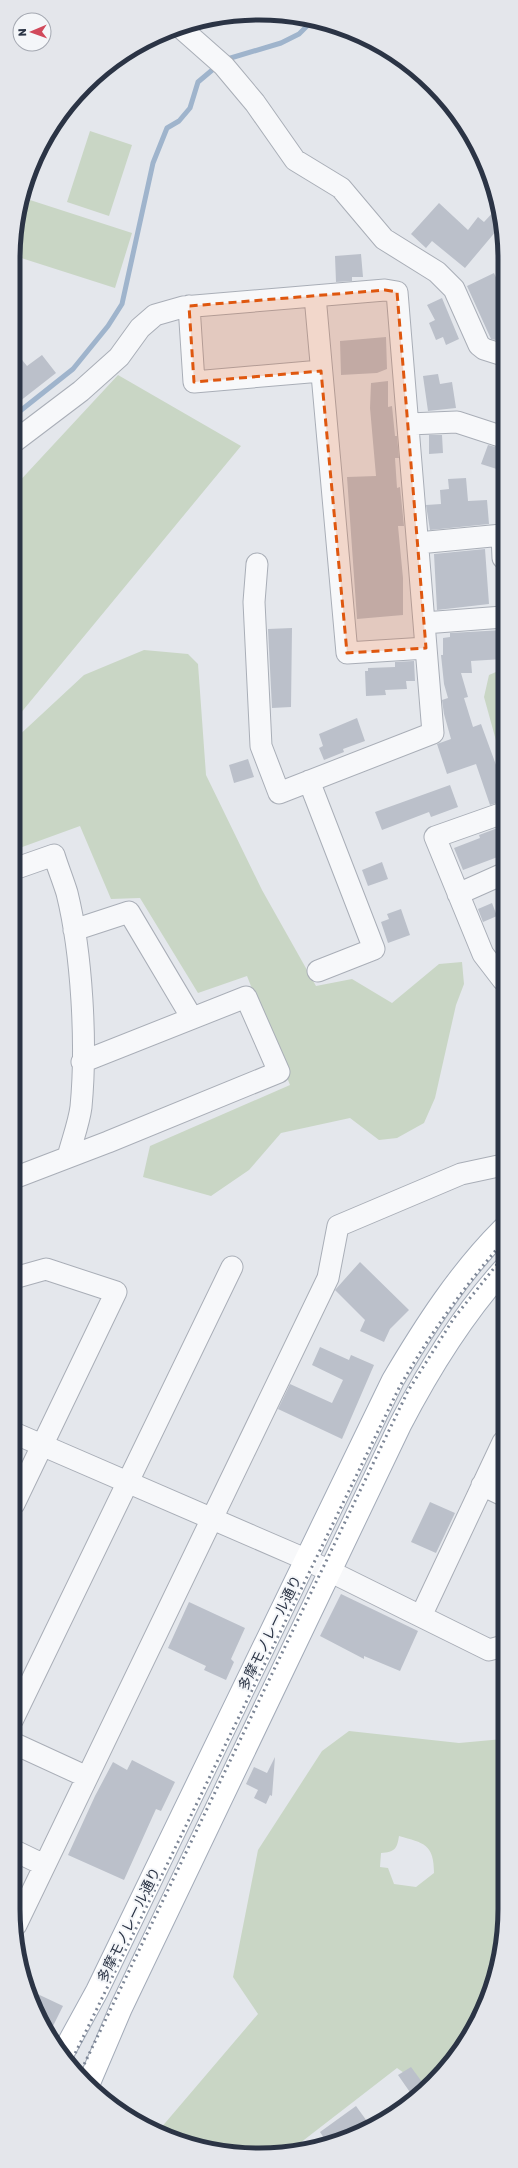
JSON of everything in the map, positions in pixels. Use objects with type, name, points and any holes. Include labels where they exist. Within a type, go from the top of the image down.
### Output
[{"type":"main road","name":"多摩モノレール通り","points":[[65,2049],[98,1991],[305,1559],[390,1386],[415,1343],[466,1270],[498,1235]]},
{"type":"main road","name":"多摩モノレール通り","points":[[91,2079],[121,2008],[329,1571],[417,1392],[461,1322],[498,1276]]},
{"type":"street","points":[[185,32],[222,63],[255,103],[294,160],[341,188],[384,239],[437,272],[454,289],[479,345],[484,349],[498,353]]},
{"type":"street","points":[[20,437],[81,391],[119,357],[140,328],[156,315],[190,306],[385,290],[398,292],[432,733],[279,793],[261,746],[254,602],[257,564]]},
{"type":"street","points":[[315,296],[347,653],[426,648]]},
{"type":"street","points":[[190,306],[194,382],[321,371]]},
{"type":"street","points":[[409,424],[457,422],[498,435]]},
{"type":"street","points":[[418,543],[498,535]]},
{"type":"street","points":[[424,623],[498,617]]},
{"type":"street","points":[[309,781],[374,949],[318,971]]},
{"type":"street","points":[[498,815],[435,837],[483,954],[498,974]]},
{"type":"street","points":[[20,867],[54,856],[67,892],[74,930],[82,998],[82,1062],[80,1108],[68,1157]]},
{"type":"street","points":[[458,894],[498,876]]},
{"type":"street","points":[[74,930],[129,912],[192,1018]]},
{"type":"street","points":[[20,1176],[279,1072],[246,997],[82,1062]]},
{"type":"street","points":[[20,1916],[328,1278],[338,1226],[461,1174],[498,1166]]},
{"type":"street","points":[[20,1705],[232,1267]]},
{"type":"street","points":[[20,1276],[46,1269],[116,1292],[20,1491]]},
{"type":"street","points":[[20,1436],[305,1559],[489,1650],[498,1647]]},
{"type":"street","points":[[421,1616],[498,1452]]},
{"type":"street","points":[[482,1485],[498,1493]]},
{"type":"street","points":[[20,1746],[87,1777]]},
{"type":"street","points":[[20,1853],[44,1865]]},
{"type":"highlighted area","points":[[385,290],[397,292],[426,648],[347,653],[321,371],[194,382],[189,306]]},
{"type":"green space","points":[[90,131],[132,145],[109,216],[67,202]]},
{"type":"green space","points":[[30,200],[132,233],[115,288],[20,258],[23,223]]},
{"type":"green space","points":[[118,375],[241,446],[20,714],[20,481]]},
{"type":"green space","points":[[144,650],[188,654],[198,664],[206,775],[262,890],[316,986],[352,979],[392,1003],[439,964],[462,962],[464,984],[456,1005],[435,1098],[424,1123],[397,1138],[379,1140],[350,1118],[281,1133],[249,1170],[211,1196],[143,1177],[150,1146],[290,1085],[247,976],[198,993],[140,898],[111,899],[80,826],[20,848],[20,734],[84,675]]},
{"type":"green space","points":[[498,671],[498,748],[484,697],[489,675]]},
{"type":"green space","points":[[349,1731],[459,1743],[498,1739],[498,1909],[496,1940],[490,1971],[480,2000],[458,2042],[439,2067],[421,2085],[397,2068],[298,2144],[259,2148],[228,2146],[197,2140],[162,2127],[258,2014],[233,1977],[258,1850],[322,1751]],"holes":[[[399,1836],[421,1843],[430,1850],[434,1863],[434,1873],[416,1887],[394,1884],[388,1868],[380,1867],[381,1853],[392,1851],[396,1847]]]},
{"type":"building","points":[[439,203],[468,230],[478,217],[484,222],[493,212],[496,231],[465,268],[432,241],[426,248],[411,234]]},
{"type":"building","points":[[361,254],[363,277],[352,277],[352,281],[336,282],[335,256]]},
{"type":"building","points":[[494,273],[498,282],[498,339],[491,339],[467,286]]},
{"type":"building","points":[[442,298],[459,339],[446,345],[443,337],[436,340],[429,323],[435,320],[427,305]]},
{"type":"building","points":[[386,337],[387,369],[377,373],[341,375],[340,341]]},
{"type":"building","points":[[42,355],[56,373],[20,401],[20,357],[27,366]]},
{"type":"building","points":[[438,374],[440,384],[452,382],[456,408],[428,411],[423,376]]},
{"type":"building","points":[[388,381],[388,407],[392,406],[395,436],[397,436],[399,458],[395,458],[397,488],[400,487],[404,526],[398,526],[403,578],[403,615],[357,619],[347,477],[376,476],[370,408],[371,383]]},
{"type":"building","points":[[429,435],[442,435],[443,453],[429,454]]},
{"type":"building","points":[[488,445],[498,448],[498,469],[481,464]]},
{"type":"building","points":[[466,478],[468,501],[487,500],[489,524],[430,530],[426,505],[441,504],[440,490],[449,489],[448,479]]},
{"type":"building","points":[[485,549],[489,604],[437,610],[434,554]]},
{"type":"building","points":[[292,628],[291,707],[272,708],[268,629]]},
{"type":"building","points":[[498,630],[498,659],[471,661],[472,673],[461,673],[468,697],[464,698],[473,727],[481,724],[498,770],[498,803],[490,805],[476,764],[447,774],[437,744],[451,739],[442,700],[448,698],[444,684],[441,655],[443,655],[443,638],[450,637],[450,633]]},
{"type":"building","points":[[414,661],[415,681],[406,681],[407,689],[385,690],[386,695],[366,696],[365,671],[368,671],[368,668],[395,667],[395,662]]},
{"type":"building","points":[[357,718],[365,741],[343,749],[344,752],[324,760],[319,748],[323,746],[319,734]]},
{"type":"building","points":[[248,759],[254,777],[234,783],[229,765]]},
{"type":"building","points":[[450,785],[458,807],[431,817],[429,812],[382,830],[375,812]]},
{"type":"building","points":[[498,828],[498,857],[463,870],[454,848],[480,838],[479,835]]},
{"type":"building","points":[[382,862],[388,879],[368,886],[362,870]]},
{"type":"building","points":[[492,903],[497,916],[483,922],[478,909]]},
{"type":"building","points":[[401,909],[410,935],[388,943],[381,922],[389,919],[387,914]]},
{"type":"building","points":[[360,1262],[409,1310],[390,1329],[384,1342],[360,1331],[365,1320],[335,1290]]},
{"type":"building","points":[[320,1347],[349,1360],[351,1355],[374,1365],[342,1439],[278,1409],[290,1384],[332,1403],[343,1380],[312,1365]]},
{"type":"building","points":[[430,1502],[455,1513],[436,1553],[411,1542]]},
{"type":"building","points":[[341,1594],[418,1631],[400,1671],[364,1656],[364,1659],[320,1636]]},
{"type":"building","points":[[189,1602],[245,1628],[231,1659],[234,1662],[226,1680],[204,1670],[206,1666],[168,1648]]},
{"type":"building","points":[[275,1757],[272,1796],[270,1795],[266,1804],[254,1798],[258,1790],[246,1784],[254,1767],[267,1773]]},
{"type":"building","points":[[132,1760],[175,1782],[161,1811],[156,1809],[124,1880],[68,1855],[95,1796],[113,1762],[127,1770]]},
{"type":"building","points":[[36,1993],[63,2006],[52,2028]]},
{"type":"building","points":[[411,2067],[423,2083],[411,2094],[398,2075]]},
{"type":"building","points":[[356,2106],[367,2122],[350,2130],[325,2139],[320,2132]]},
{"type":"waterway","points":[[224,60],[281,43],[299,34],[308,25]]},
{"type":"waterway","points":[[20,411],[73,369],[108,326],[122,304],[153,163],[167,128],[179,121],[190,108],[198,82],[217,66]]},
{"type":"railway","points":[[73,2059],[399,1388],[410,1368],[447,1312],[498,1248]]},
{"type":"railway","points":[[82,2070],[408,1391],[454,1318],[498,1263]]}]
